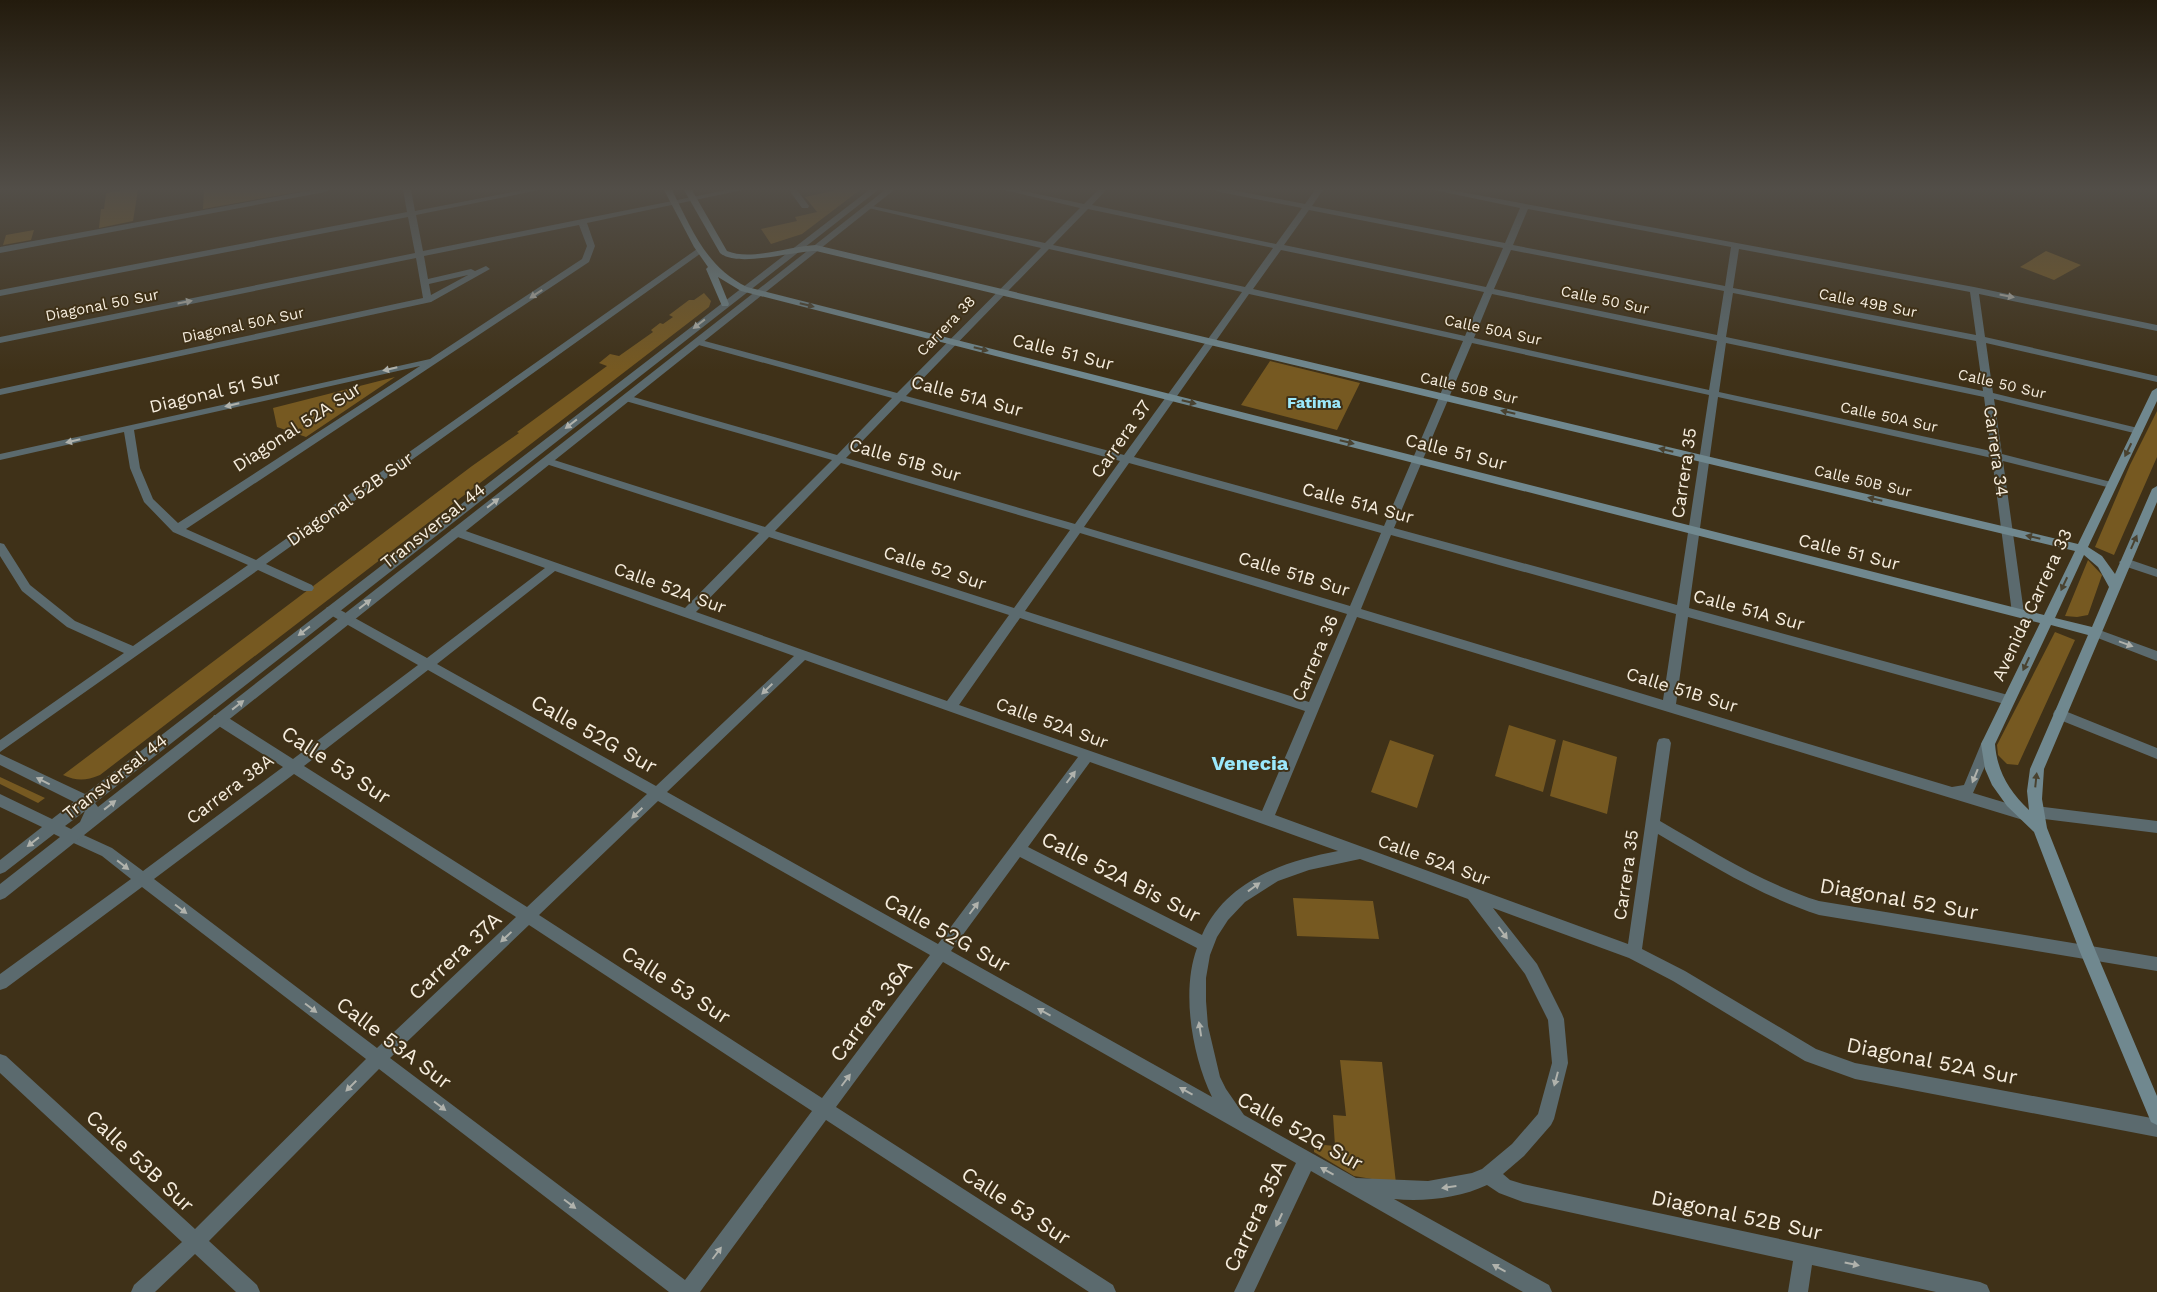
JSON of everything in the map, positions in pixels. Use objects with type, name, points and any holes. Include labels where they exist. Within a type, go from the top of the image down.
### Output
[{"type":"main road","points":[[700,250],[725,304]]},
{"type":"main road","name":"Calle 50B Sur","points":[[723,250],[726,255],[740,258],[790,250]]},
{"type":"main road","name":"Calle 50B Sur","points":[[826,250],[2081,548],[2104,565],[2114,586]]},
{"type":"main road","name":"Calle 51 Sur","points":[[708,264],[724,280],[759,293],[2094,632]]},
{"type":"main road","name":"Avenida Carrera 33","points":[[1988,744],[2157,391]]},
{"type":"main road","points":[[2030,813],[2037,769],[2114,586],[2156,496]]},
{"type":"main road","points":[[1988,744],[1988,755],[1995,778],[2030,813],[2040,828],[2088,952],[2157,1116]]},
{"type":"street","points":[[0,293],[223,250]]},
{"type":"street","points":[[420,250],[428,300]]},
{"type":"street","name":"Diagonal 50 Sur","points":[[0,340],[440,250]]},
{"type":"street","name":"Diagonal 52A Sur","points":[[177,529],[586,260],[589,250]]},
{"type":"street","name":"Diagonal 52B Sur","points":[[0,747],[700,250]]},
{"type":"street","name":"Transversal 44","points":[[0,868],[796,250]]},
{"type":"street","name":"Transversal 44","points":[[0,893],[813,250]]},
{"type":"street","name":"Carrera 38","points":[[687,614],[1044,250]]},
{"type":"street","name":"Calle 50A Sur","points":[[1062,250],[1997,456],[2112,485]]},
{"type":"street","name":"Carrera 37","points":[[950,707],[1276,250]]},
{"type":"street","name":"Calle 50 Sur","points":[[1299,250],[1988,394],[2138,431]]},
{"type":"street","name":"Carrera 36","points":[[1266,819],[1505,250]]},
{"type":"street","name":"Calle 49B Sur","points":[[1529,250],[1980,339],[2157,379]]},
{"type":"street","name":"Carrera 35","points":[[1669,706],[1734,250]]},
{"type":"street","points":[[1763,250],[2096,314],[2157,328]]},
{"type":"street","name":"Diagonal 50A Sur","points":[[0,392],[428,300],[486,269],[425,282]]},
{"type":"street","name":"Carrera 34","points":[[1974,290],[2018,613]]},
{"type":"street","name":"Calle 51A Sur","points":[[698,342],[2008,700]]},
{"type":"street","name":"Diagonal 51 Sur","points":[[0,457],[438,358]]},
{"type":"street","name":"Calle 51B Sur","points":[[626,398],[1669,706],[1950,792],[2030,813],[2157,827]]},
{"type":"street","points":[[128,428],[135,468],[148,500],[177,529],[308,588]]},
{"type":"street","name":"Calle 52 Sur","points":[[547,460],[1312,708]]},
{"type":"street","name":"Calle 52A Sur","points":[[456,532],[1266,819],[1634,953]]},
{"type":"street","points":[[0,548],[26,588],[71,624],[134,652]]},
{"type":"street","points":[[2125,562],[2157,573]]},
{"type":"street","name":"Carrera 38A","points":[[0,983],[143,880],[428,664],[553,566]]},
{"type":"street","name":"Calle 52G Sur","points":[[331,610],[1542,1292]]},
{"type":"street","name":"Calle 51 Sur","points":[[2094,632],[2157,656]]},
{"type":"street","name":"Carrera 37A","points":[[142,1292],[195,1242],[378,1059],[802,655]]},
{"type":"street","points":[[2060,714],[2157,754]]},
{"type":"street","name":"Calle 53 Sur","points":[[219,719],[826,1108],[1106,1292]]},
{"type":"street","name":"Carrera 35","points":[[1634,953],[1664,743]]},
{"type":"street","points":[[1950,792],[1962,792],[1969,788],[1988,744]]},
{"type":"street","name":"Carrera 36A","points":[[687,1292],[1087,756]]},
{"type":"street","points":[[0,760],[85,801],[92,810],[86,824]]},
{"type":"street","name":"Calle 53A Sur","points":[[0,800],[52,827],[107,852],[687,1292]]},
{"type":"street","name":"Diagonal 52 Sur","points":[[1653,824],[1756,883],[1798,902],[1819,908],[2157,964]]},
{"type":"street","name":"Calle 52A Bis Sur","points":[[1018,849],[1206,944]]},
{"type":"street","points":[[1238,1121],[1213,1082],[1200,1030],[1196,984],[1202,952],[1213,928],[1233,903],[1261,882],[1289,870],[1322,860],[1361,853]]},
{"type":"street","points":[[1352,1185],[1398,1190],[1428,1190],[1473,1182],[1488,1175],[1518,1150],[1545,1119],[1560,1063],[1556,1019],[1531,969],[1473,894]]},
{"type":"street","name":"Diagonal 52A Sur","points":[[1634,953],[1679,976],[1811,1055],[1831,1064],[1855,1071],[2157,1128]]},
{"type":"street","name":"Calle 53B Sur","points":[[0,1062],[250,1292]]},
{"type":"street","name":"Carrera 35A","points":[[1244,1292],[1307,1160]]},
{"type":"street","name":"Diagonal 52B Sur","points":[[1488,1175],[1505,1187],[1523,1193],[1980,1292]]},
{"type":"street","points":[[1798,1292],[1804,1254]]},
{"type":"shaded area","points":[[2046,251],[2081,265],[2054,280],[2020,267]]},
{"type":"shaded area","points":[[704,293],[711,301],[709,307],[100,775],[81,779],[63,775],[607,366],[599,363],[610,354],[619,356],[653,332],[651,330],[660,323],[663,324],[673,317],[669,315],[689,300],[694,300]]},
{"type":"shaded area","points":[[1270,361],[1360,383],[1337,430],[1241,405]]},
{"type":"shaded area","points":[[395,377],[306,437],[277,427],[273,408]]},
{"type":"shaded area","points":[[2157,411],[2157,457],[2114,555],[2095,547],[2130,465]]},
{"type":"shaded area","points":[[2088,560],[2102,575],[2088,615],[2077,617],[2065,616]]},
{"type":"shaded area","points":[[2055,632],[2075,640],[2018,765],[2007,764],[1998,755],[1997,745]]},
{"type":"shaded area","points":[[1509,725],[1556,740],[1543,792],[1495,776]]},
{"type":"shaded area","points":[[1390,740],[1434,755],[1417,808],[1371,792]]},
{"type":"shaded area","points":[[1563,740],[1617,757],[1607,814],[1550,796]]},
{"type":"shaded area","points":[[0,777],[45,798],[38,803],[0,784]]},
{"type":"shaded area","points":[[1293,898],[1373,901],[1379,939],[1297,936]]},
{"type":"shaded area","points":[[1340,1060],[1382,1062],[1396,1183],[1354,1176],[1314,1152],[1314,1144],[1335,1146],[1333,1115],[1346,1116]]},
{"type":"district","name":"Fatima","points":[[1314,402]]},
{"type":"district","name":"Venecia","points":[[1250,763]]}]
